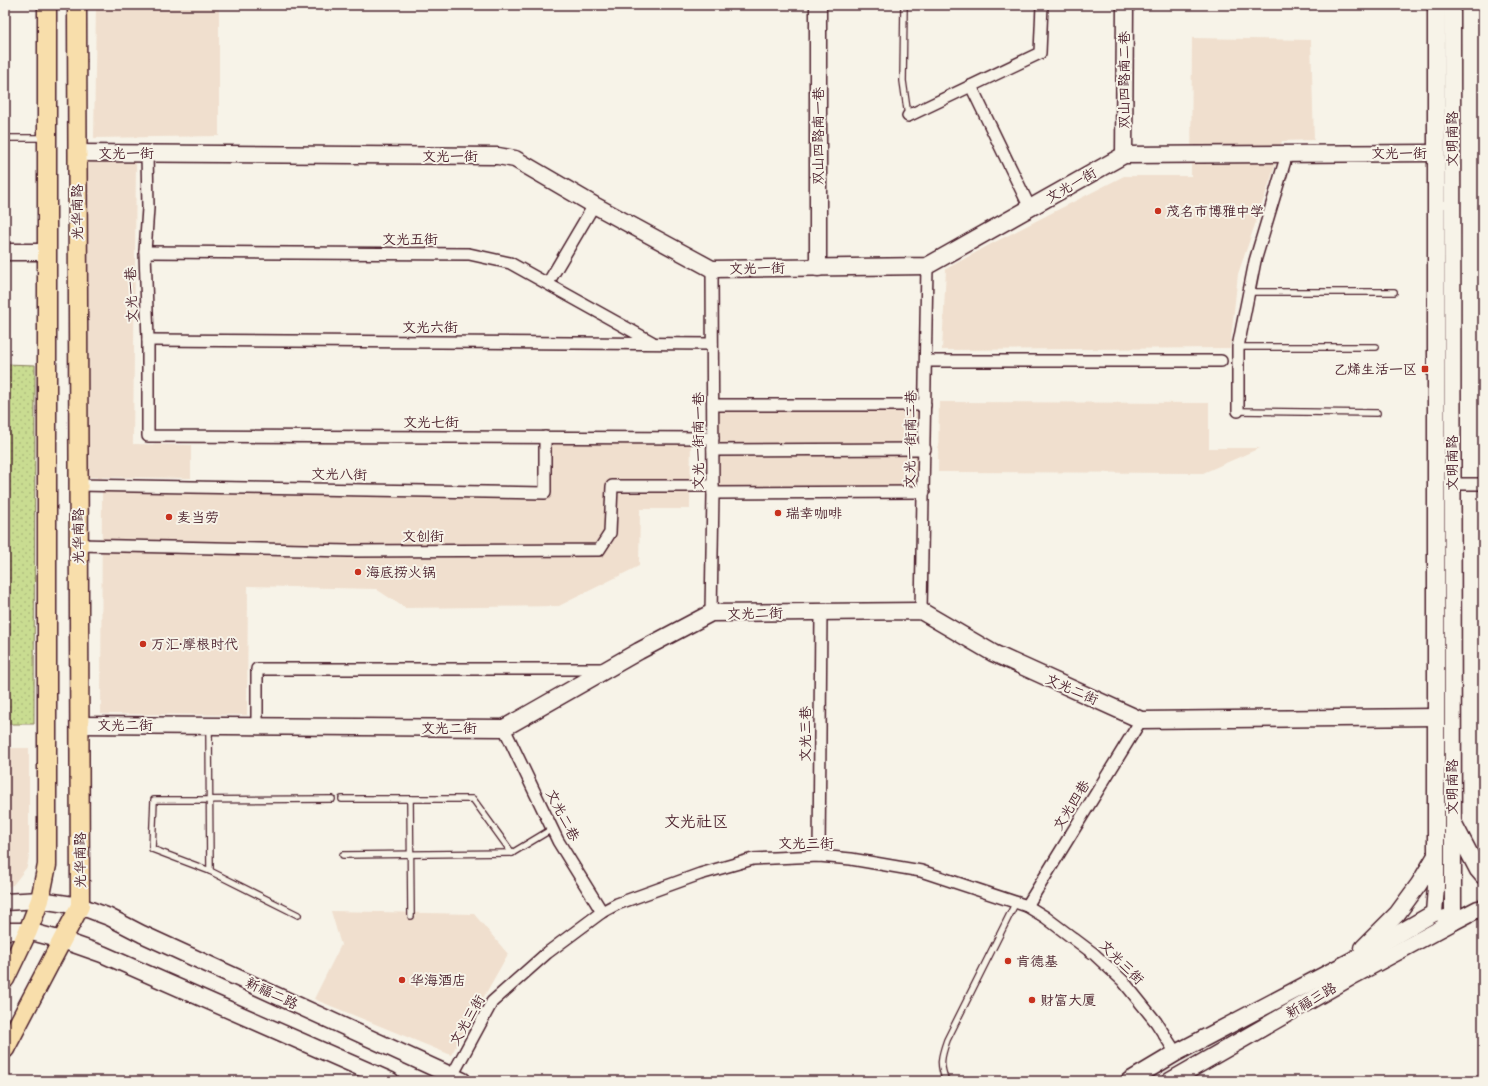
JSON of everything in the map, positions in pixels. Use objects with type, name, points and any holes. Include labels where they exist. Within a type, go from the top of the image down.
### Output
[{"type":"main road","points":[[5,979],[28,931],[40,900],[47,865],[47,5]]},
{"type":"main road","name":"光华南路","points":[[5,1049],[80,906],[77,5]]},
{"type":"main road","name":"双山四路南一巷","points":[[818,5],[818,268]]},
{"type":"main road","name":"双山四路南二巷","points":[[1124,155],[1125,5]]},
{"type":"main road","name":"文明南路","points":[[1434,912],[1436,856],[1436,5]]},
{"type":"main road","name":"文明南路","points":[[1452,5],[1453,922]]},
{"type":"main road","name":"文光一街","points":[[77,153],[498,156],[516,159],[594,205],[712,269],[927,266],[1124,155],[1436,153]]},
{"type":"main road","points":[[5,252],[47,252]]},
{"type":"main road","name":"文光二街","points":[[79,725],[504,728],[607,669],[711,613],[921,611],[993,653],[1141,720],[1436,716]]},
{"type":"main road","points":[[1452,821],[1478,870],[1483,876]]},
{"type":"main road","points":[[1351,961],[1397,914],[1419,884],[1436,856]]},
{"type":"main road","name":"新福二路","points":[[5,902],[40,900],[80,906],[109,917],[142,934],[458,1078]]},
{"type":"main road","name":"新福三路","points":[[1170,1081],[1351,977],[1478,909],[1483,909]]},
{"type":"main road","points":[[1129,1081],[1176,1053],[1351,961],[1434,912],[1453,922]]},
{"type":"main road","points":[[5,931],[28,931],[62,940],[102,954],[391,1081]]},
{"type":"street","points":[[908,116],[1040,54],[1042,5]]},
{"type":"street","points":[[971,86],[1030,208]]},
{"type":"street","name":"文光一巷","points":[[147,153],[148,208],[145,252],[148,340],[148,436]]},
{"type":"street","points":[[1238,411],[1238,347],[1255,261],[1287,154]]},
{"type":"street","points":[[548,283],[594,205]]},
{"type":"street","name":"文光五街","points":[[145,252],[469,254],[510,263],[654,343]]},
{"type":"street","name":"文光一街南二巷","points":[[921,611],[926,405],[927,266]]},
{"type":"street","name":"文光一街南一巷","points":[[711,613],[713,490],[712,269]]},
{"type":"street","name":"文光六街","points":[[148,340],[712,344]]},
{"type":"street","points":[[926,361],[1221,361]]},
{"type":"street","points":[[713,405],[926,405]]},
{"type":"street","name":"文光七街","points":[[148,436],[713,438]]},
{"type":"street","name":"文光八街","points":[[78,485],[545,493],[545,438]]},
{"type":"street","points":[[713,450],[925,449]]},
{"type":"street","points":[[1452,484],[1483,484]]},
{"type":"street","name":"文创街","points":[[78,545],[349,551],[599,550],[610,533],[612,486],[713,490]]},
{"type":"street","points":[[713,490],[924,492]]},
{"type":"street","name":"文光三巷","points":[[819,856],[821,612]]},
{"type":"street","points":[[257,726],[257,668],[607,669]]},
{"type":"street","name":"文光四巷","points":[[1026,906],[1141,720]]},
{"type":"street","name":"文光二巷","points":[[504,728],[558,841],[602,912]]},
{"type":"street","name":"文光三街","points":[[458,1078],[492,1002],[547,953],[602,912],[617,904],[700,874],[753,859],[819,856],[851,859],[922,871],[1026,906],[1045,917],[1094,954],[1123,981],[1156,1022],[1176,1053]]},
{"type":"lane","points":[[904,5],[903,81],[908,116]]},
{"type":"lane","points":[[5,138],[47,138]]},
{"type":"lane","points":[[1249,292],[1394,292]]},
{"type":"lane","points":[[1238,347],[1376,347]]},
{"type":"lane","points":[[1238,411],[1377,413]]},
{"type":"lane","points":[[209,726],[210,871]]},
{"type":"lane","points":[[298,915],[210,871],[152,849],[154,800],[332,799]]},
{"type":"lane","points":[[342,799],[473,799],[512,853]]},
{"type":"lane","points":[[410,799],[411,916]]},
{"type":"lane","points":[[343,855],[512,853],[552,829]]},
{"type":"lane","points":[[946,1081],[940,1064],[942,1052],[1016,902]]},
{"type":"shaded area","points":[[96,5],[219,5],[219,136],[94,138]]},
{"type":"shaded area","name":"茂名市博雅中学","points":[[1192,38],[1311,40],[1314,140],[1282,141],[1238,274],[1230,348],[942,350],[946,269],[991,244],[1124,176],[1191,176]]},
{"type":"shaded area","points":[[87,162],[136,162],[133,444],[191,445],[191,478],[84,477]]},
{"type":"shaded area","points":[[939,402],[1209,403],[1209,448],[1260,448],[1203,473],[938,472]]},
{"type":"shaded area","points":[[713,405],[925,405],[924,492],[713,493]]},
{"type":"shaded area","points":[[545,437],[691,438],[690,509],[640,509],[639,566],[559,606],[405,608],[376,589],[248,586],[247,715],[101,714],[102,485],[544,493]]},
{"type":"shaded area","points":[[5,748],[29,748],[29,856],[27,867],[13,885],[5,887]]},
{"type":"shaded area","points":[[331,911],[474,914],[508,954],[451,1055],[314,999],[341,945]]},
{"type":"green space","points":[[5,364],[35,365],[34,724],[5,724]]},
{"type":"place","name":"茂名市博雅中学","points":[[1158,211]]},
{"type":"place","name":"乙烯生活一区","points":[[1425,369]]},
{"type":"place","name":"瑞幸咖啡","points":[[778,513]]},
{"type":"place","name":"麦当劳","points":[[169,517]]},
{"type":"place","name":"海底捞火锅","points":[[358,572]]},
{"type":"place","name":"万汇·摩根时代","points":[[143,644]]},
{"type":"place","name":"肯德基","points":[[1008,961]]},
{"type":"place","name":"华海酒店","points":[[402,980]]},
{"type":"place","name":"财富大厦","points":[[1032,1000]]},
{"type":"district","name":"文光社区","points":[[696,821]]}]
